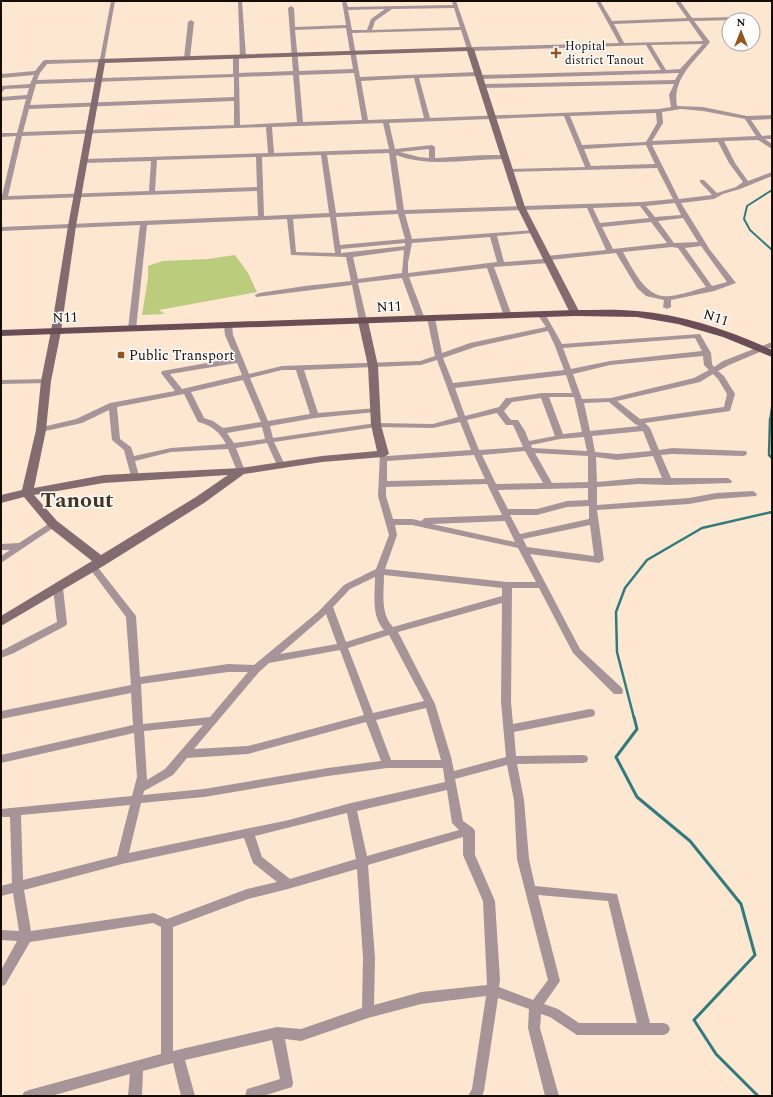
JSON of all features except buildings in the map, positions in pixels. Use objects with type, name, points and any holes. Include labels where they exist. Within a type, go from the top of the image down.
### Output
[{"type":"main road","name":"N11","points":[[1,333],[575,313],[645,315],[717,331],[761,348],[772,354]]},
{"type":"street","points":[[27,493],[42,430],[46,381],[56,331],[72,226],[113,1]]},
{"type":"street","points":[[237,126],[236,75],[240,57],[240,1]]},
{"type":"street","points":[[344,1],[365,122]]},
{"type":"street","points":[[598,1],[622,44]]},
{"type":"street","points":[[677,1],[707,42]]},
{"type":"street","points":[[346,9],[399,8],[455,3],[522,208],[575,313]]},
{"type":"street","points":[[369,31],[373,20],[391,7]]},
{"type":"street","points":[[291,8],[300,124]]},
{"type":"street","points":[[610,23],[721,18]]},
{"type":"street","points":[[187,58],[191,22]]},
{"type":"street","points":[[292,29],[349,29],[369,31],[463,28]]},
{"type":"street","points":[[260,189],[3,198],[33,84],[37,73],[45,62],[353,54],[707,42]]},
{"type":"street","points":[[674,107],[672,95],[682,70],[707,42]]},
{"type":"street","points":[[648,44],[664,71]]},
{"type":"street","points":[[358,78],[682,70]]},
{"type":"street","points":[[1,91],[3,87],[99,79],[356,71]]},
{"type":"street","points":[[1,76],[37,73]]},
{"type":"street","points":[[416,76],[427,119]]},
{"type":"street","points":[[482,86],[678,82]]},
{"type":"street","points":[[1,99],[29,97]]},
{"type":"street","points":[[27,107],[236,99]]},
{"type":"street","points":[[1,135],[659,111],[674,107],[719,111],[747,118],[772,117]]},
{"type":"street","points":[[648,144],[660,123],[659,111]]},
{"type":"street","points":[[566,114],[589,168]]},
{"type":"street","points":[[747,118],[760,138],[772,147]]},
{"type":"street","points":[[386,121],[401,213],[408,245],[405,275],[421,319]]},
{"type":"street","points":[[268,125],[271,154]]},
{"type":"street","points":[[580,147],[772,137]]},
{"type":"street","points":[[720,140],[732,163],[747,183]]},
{"type":"street","points":[[589,206],[598,225],[614,251],[640,286],[650,294],[668,303],[732,284],[702,244],[676,200],[648,144]]},
{"type":"street","points":[[84,161],[392,151],[432,147],[432,159]]},
{"type":"street","points":[[392,151],[404,157],[432,159],[505,157]]},
{"type":"street","points":[[324,153],[338,256]]},
{"type":"street","points":[[259,155],[261,218]]},
{"type":"street","points":[[152,192],[154,159]]},
{"type":"street","points":[[510,171],[659,166]]},
{"type":"street","points":[[1,229],[642,204],[712,198],[772,174]]},
{"type":"street","points":[[702,182],[716,196]]},
{"type":"street","points":[[642,204],[672,244]]},
{"type":"street","points":[[598,225],[686,216]]},
{"type":"street","points":[[290,217],[292,254],[349,255],[408,245],[533,231]]},
{"type":"street","points":[[132,329],[144,223]]},
{"type":"street","points":[[493,235],[501,264]]},
{"type":"street","points":[[259,295],[405,275],[547,260],[672,244],[680,246],[702,244]]},
{"type":"street","points":[[337,248],[408,245]]},
{"type":"street","points":[[680,246],[711,289]]},
{"type":"street","points":[[349,255],[373,366],[376,425],[383,457],[382,496],[392,535],[380,571],[379,606],[383,623],[395,635],[430,704],[447,764],[458,823],[469,831]]},
{"type":"street","points":[[490,266],[508,316]]},
{"type":"street","points":[[412,522],[523,548],[599,560],[593,506],[592,455],[570,372],[550,328],[541,314]]},
{"type":"street","points":[[431,318],[439,356],[450,386],[477,453],[517,537],[576,650],[618,691]]},
{"type":"street","points":[[228,325],[228,335],[240,360],[265,423],[269,440],[281,465]]},
{"type":"street","points":[[42,430],[79,421],[113,405],[183,391],[282,368],[373,366],[421,363],[473,345],[550,328]]},
{"type":"street","points":[[559,346],[697,336],[707,353],[708,365],[714,370],[731,394],[727,409],[638,422]]},
{"type":"street","points":[[131,459],[171,450],[232,446],[376,425],[433,426],[502,409],[509,400],[544,395],[611,400],[696,380],[726,363],[772,344]]},
{"type":"street","points":[[450,386],[570,372],[610,363],[707,353]]},
{"type":"street","points":[[240,360],[165,372],[183,391],[201,420],[208,421],[222,431],[232,446],[241,472]]},
{"type":"street","points":[[299,367],[314,416]]},
{"type":"street","points":[[1,382],[46,381]]},
{"type":"street","points":[[544,395],[553,422],[560,437]]},
{"type":"street","points":[[611,400],[646,428],[668,482]]},
{"type":"street","points":[[113,405],[116,440],[128,450],[135,476]]},
{"type":"street","points":[[222,431],[314,416],[376,410]]},
{"type":"street","points":[[499,410],[509,422],[515,422],[521,431],[549,486]]},
{"type":"street","points":[[1,499],[51,487],[135,476],[241,472],[322,459],[477,453],[528,446],[560,437],[646,428]]},
{"type":"street","points":[[528,446],[545,452],[572,452],[617,457],[672,451],[743,454]]},
{"type":"street","points":[[1,622],[200,500],[241,472]]},
{"type":"street","points":[[383,484],[492,484],[549,486],[593,485],[638,481],[728,481]]},
{"type":"street","points":[[27,493],[53,524],[97,564],[131,616],[142,778],[122,860]]},
{"type":"street","points":[[389,522],[412,522],[537,512],[567,504],[593,506],[689,502],[716,496],[753,494]]},
{"type":"street","points":[[517,537],[594,521]]},
{"type":"street","points":[[1,560],[53,524]]},
{"type":"street","points":[[1,547],[23,546]]},
{"type":"street","points":[[139,788],[169,772],[256,669],[328,606],[347,587],[380,571],[507,585],[542,586]]},
{"type":"street","points":[[507,585],[506,702],[511,760],[519,800],[523,859],[554,982],[535,1006],[534,1028],[552,1096]]},
{"type":"street","points":[[1,655],[62,624],[58,588]]},
{"type":"street","points":[[266,661],[343,646],[507,598]]},
{"type":"street","points":[[328,606],[387,764]]},
{"type":"street","points":[[1,715],[136,685],[228,668],[256,669]]},
{"type":"street","points":[[185,754],[248,750],[369,717],[430,704]]},
{"type":"street","points":[[508,729],[590,713]]},
{"type":"street","points":[[1,759],[138,728],[214,720]]},
{"type":"street","points":[[1,891],[122,860],[351,807],[450,781],[511,760],[583,759]]},
{"type":"street","points":[[1,813],[204,793],[328,772],[387,764],[447,764]]},
{"type":"street","points":[[351,807],[362,862],[369,958],[368,1012]]},
{"type":"street","points":[[1,981],[26,936],[20,915],[17,886],[15,812]]},
{"type":"street","points":[[1,935],[26,936],[154,918],[167,924],[247,894],[288,884],[469,831]]},
{"type":"street","points":[[469,831],[470,854],[488,901],[494,980],[478,1090],[475,1096]]},
{"type":"street","points":[[248,832],[256,860],[288,884]]},
{"type":"street","points":[[531,890],[613,897],[645,1029]]},
{"type":"street","points":[[167,924],[172,1058],[188,1096]]},
{"type":"street","points":[[30,1096],[137,1066],[277,1033],[301,1035],[368,1012],[421,998],[492,990],[554,1013],[577,1029],[664,1029]]},
{"type":"street","points":[[252,1096],[252,1093],[287,1083],[277,1033]]},
{"type":"street","points":[[135,1096],[137,1066]]},
{"type":"green space","points":[[235,255],[248,273],[257,292],[159,310],[165,314],[142,315],[148,278],[148,266],[163,261],[208,259]]},
{"type":"waterway","points":[[772,190],[747,206],[744,219],[750,230],[772,250]]},
{"type":"waterway","points":[[770,420],[772,406]]},
{"type":"waterway","points":[[770,419],[769,455],[772,458]]},
{"type":"waterway","points":[[634,718],[617,652],[616,612],[625,588],[647,560],[702,528],[772,512]]},
{"type":"waterway","points":[[634,717],[637,729],[616,757],[637,797],[690,841],[741,904],[755,955],[694,1020],[716,1054],[758,1096]]},
{"type":"place","name":"Hopital district Tanout","points":[[556,53]]},
{"type":"place","name":"Public Transport","points":[[121,355]]},
{"type":"district","name":"Tanout","points":[[77,499]]}]
